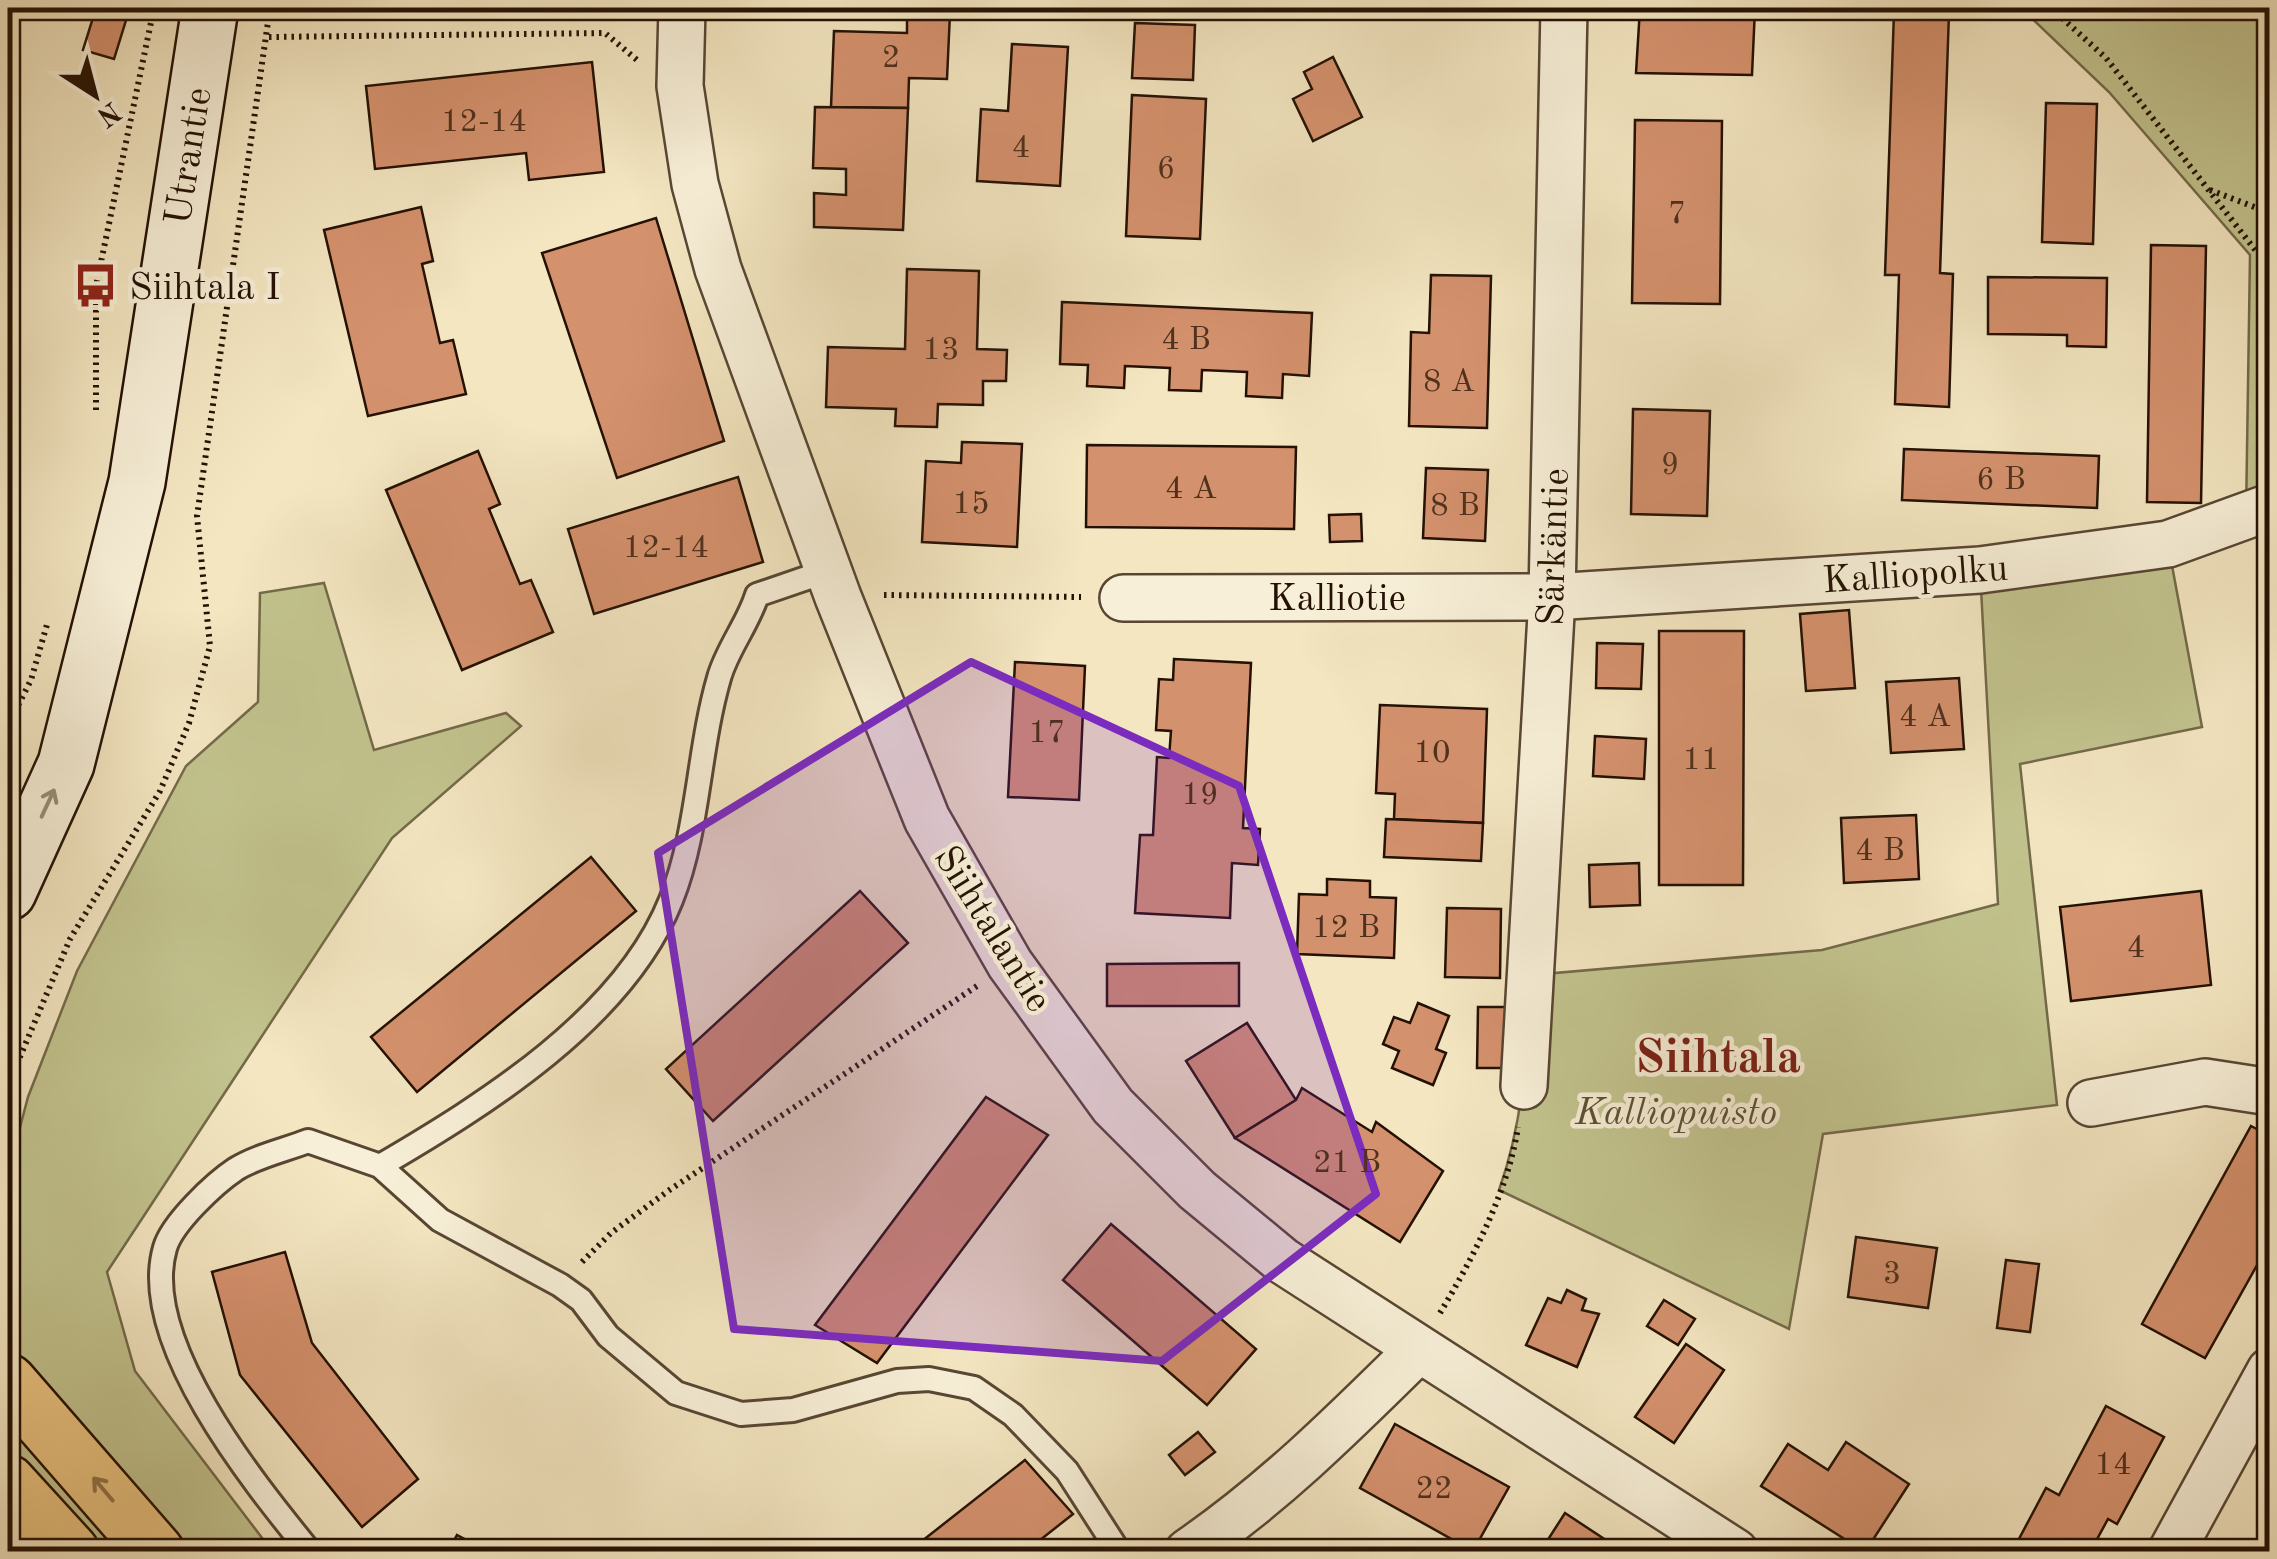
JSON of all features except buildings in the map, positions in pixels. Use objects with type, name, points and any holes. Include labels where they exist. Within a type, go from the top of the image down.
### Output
[{"type":"highway","points":[[8,1382],[156,1552]]},
{"type":"highway","points":[[8,1483],[71,1552]]},
{"type":"main road","name":"Utrantie","points":[[8,892],[66,764],[137,482],[210,8]]},
{"type":"main road","name":"Utrantie","points":[[8,802],[137,482]]},
{"type":"street","name":"Siihtalantie","points":[[682,8],[680,86],[695,184],[718,269],[834,584],[927,819],[1010,964],[1113,1106],[1196,1190],[1283,1260],[1735,1552]]},
{"type":"street","name":"Särkäntie","points":[[1524,1086],[1552,596],[1564,8]]},
{"type":"street","name":"Kalliopolku","points":[[1552,596],[1980,570],[2122,554],[2168,544],[2270,507]]},
{"type":"street","name":"Kalliotie","points":[[1123,598],[1552,596]]},
{"type":"street","points":[[2091,1104],[2206,1082],[2270,1092]]},
{"type":"street","points":[[1188,1552],[1237,1518],[1316,1451],[1418,1350]]},
{"type":"street","points":[[2171,1552],[2270,1371]]},
{"type":"lane","points":[[380,1166],[460,1119],[552,1048],[625,982],[671,900],[697,794],[719,675],[757,596],[834,584]]},
{"type":"lane","points":[[310,1552],[234,1454],[174,1347],[161,1307],[165,1246],[196,1203],[237,1168],[308,1141],[380,1166],[440,1220],[560,1285],[581,1300],[608,1336],[676,1393],[741,1414],[793,1410],[897,1381],[929,1379],[974,1388],[1013,1415],[1067,1471],[1116,1545],[1092,1552]]},
{"type":"path","points":[[96,413],[96,286],[154,8]]},
{"type":"path","points":[[8,1084],[70,940],[160,792],[189,723],[210,646],[197,516],[251,120],[269,37],[270,8]]},
{"type":"path","points":[[2051,8],[2106,58],[2270,269]]},
{"type":"path","points":[[269,37],[605,34],[636,56],[646,87],[680,86]]},
{"type":"path","points":[[2207,188],[2270,213]]},
{"type":"path","points":[[834,584],[900,594],[1123,598]]},
{"type":"path","points":[[8,726],[32,680],[53,603]]},
{"type":"path","points":[[560,1285],[611,1233],[668,1191],[1010,964]]},
{"type":"path","points":[[1418,1350],[1466,1270],[1500,1190],[1515,1146],[1524,1086]]},
{"type":"highlighted area","points":[[971,662],[1239,786],[1376,1194],[1162,1361],[734,1329],[658,853]]},
{"type":"green space","points":[[2021,8],[2269,8],[2269,507],[2246,516],[2250,255],[2109,92]]},
{"type":"green space","name":"Kalliopuisto","points":[[2168,544],[2202,727],[2020,764],[2057,1105],[1823,1134],[1789,1329],[1499,1190],[1519,1111],[1532,975],[1822,950],[1998,904],[1980,570]]},
{"type":"green space","points":[[324,583],[374,750],[506,713],[521,726],[392,838],[107,1272],[135,1371],[272,1551],[8,1552],[8,1173],[28,1097],[77,971],[186,766],[258,702],[260,593]]},
{"type":"place","name":"Siihtala I","points":[[96,286]]},
{"type":"district","name":"Siihtala","points":[[1718,1055]]}]
